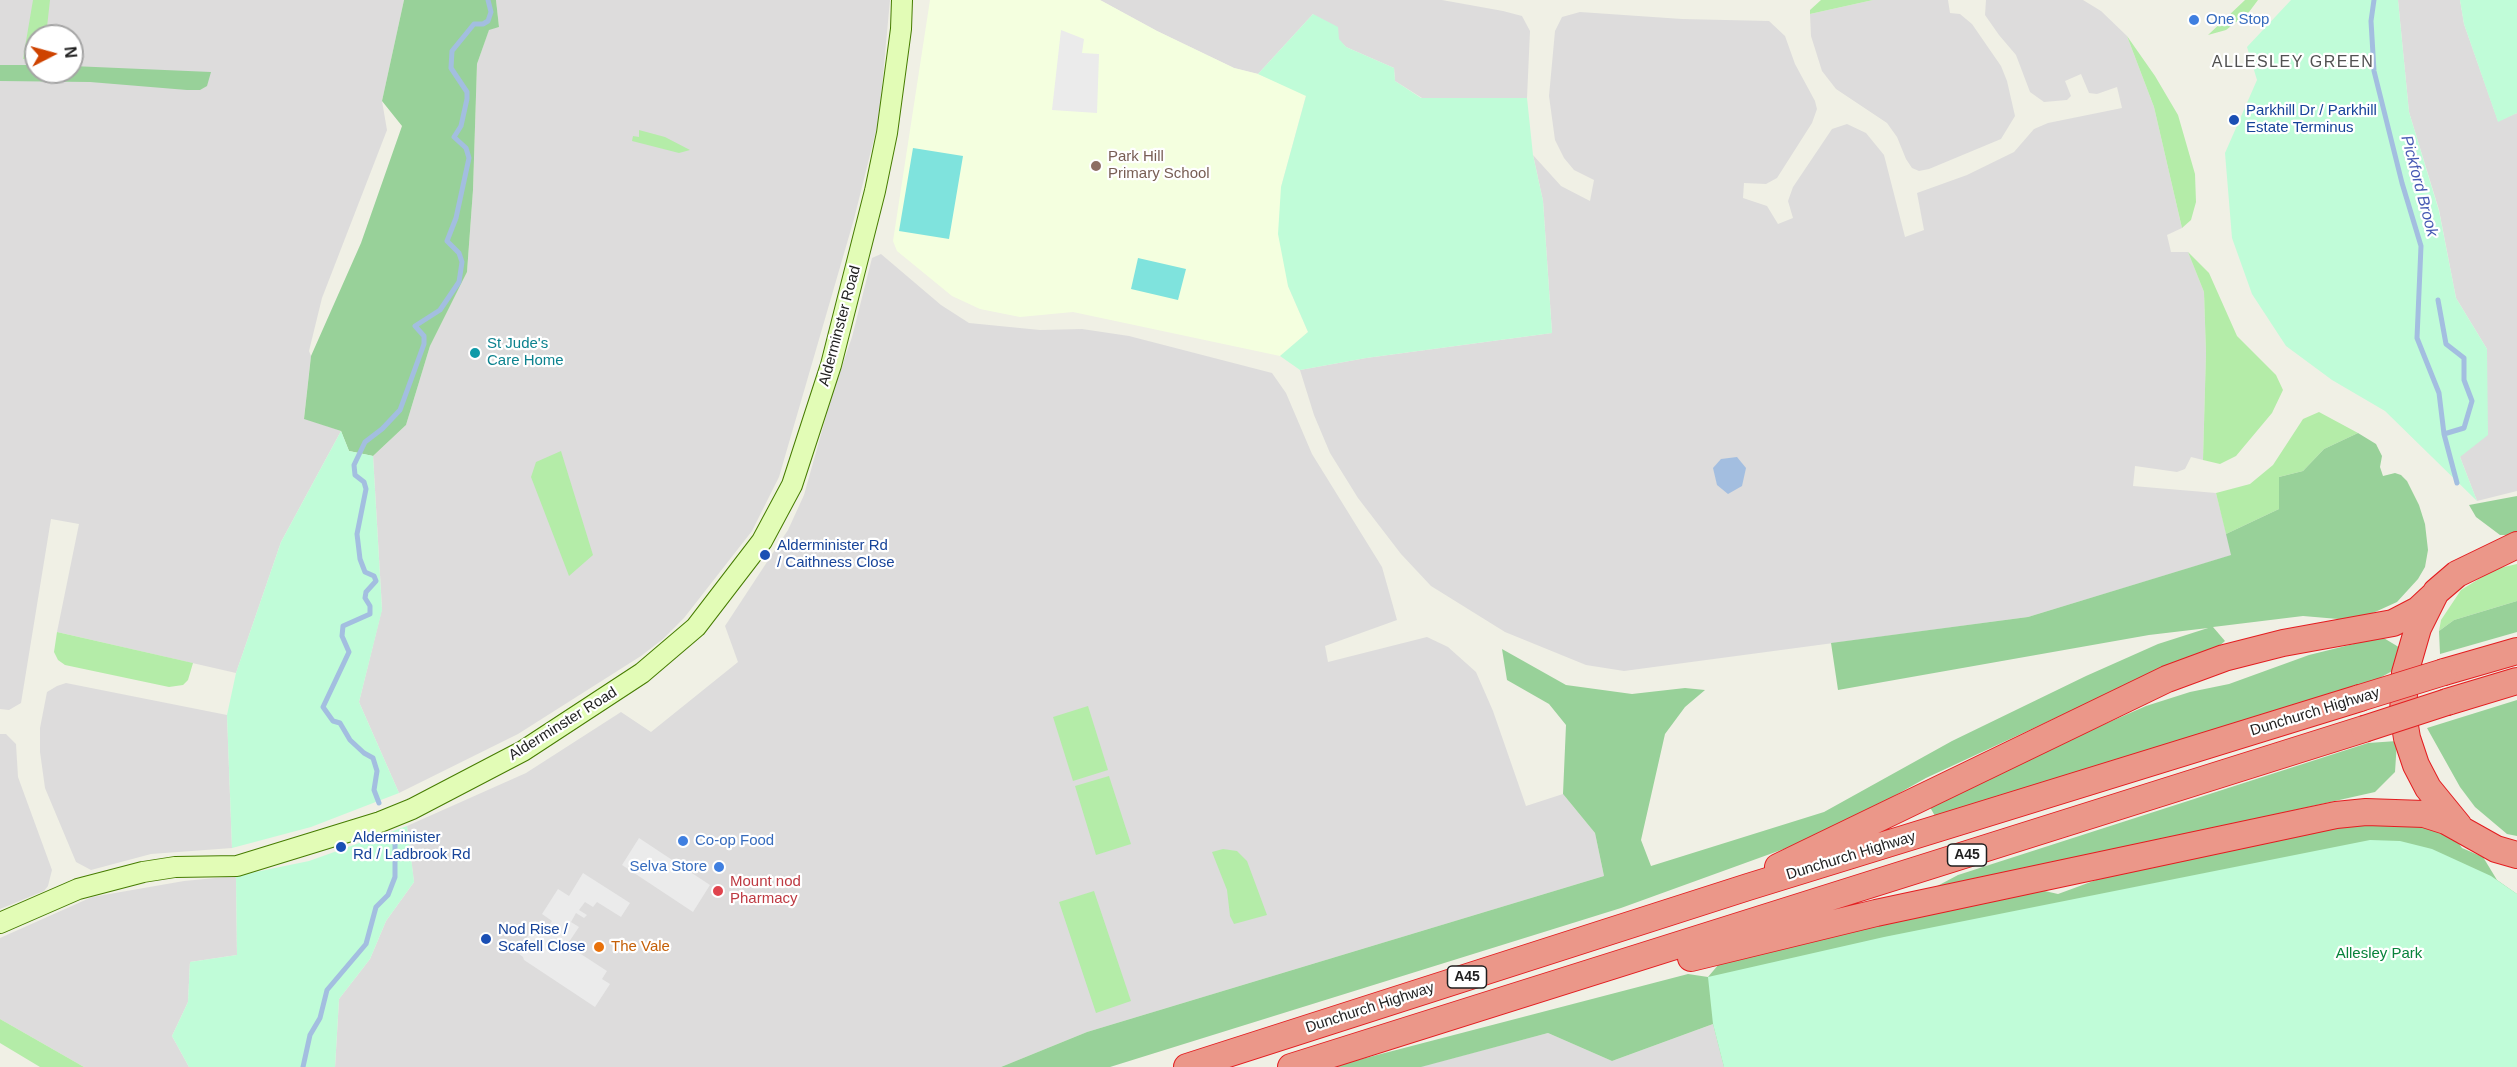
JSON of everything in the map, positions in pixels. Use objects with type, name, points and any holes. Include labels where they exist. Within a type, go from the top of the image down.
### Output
[{"type":"highway","points":[[1748,887],[1786,860],[2167,679],[2224,658],[2283,643],[2393,623],[2418,610],[2457,574],[2517,545]]},
{"type":"highway","points":[[2433,596],[2410,650],[2404,673],[2403,714],[2407,738],[2416,765],[2428,788],[2465,832]]},
{"type":"highway","name":"Dunchurch Highway","points":[[1187,1067],[1748,887],[1953,826],[2517,651]]},
{"type":"highway","name":"Dunchurch Highway","points":[[1291,1067],[2517,681]]},
{"type":"highway","points":[[1570,980],[1601,980],[1876,913],[2336,815],[2366,812],[2424,814],[2446,821],[2510,855]]},
{"type":"street","name":"Alderminster Road","points":[[0,922],[78,889],[143,872],[175,867],[237,866],[380,822],[412,809],[523,752],[620,688],[676,646],[710,610],[766,534],[792,484],[831,365],[866,229],[887,133],[901,29],[902,0]]},
{"type":"shaded area","points":[[0,0],[404,0],[382,101],[387,130],[322,298],[309,351],[311,356],[304,418],[341,431],[281,542],[236,673],[57,632],[79,524],[51,519],[21,703],[9,710],[0,709]]},
{"type":"shaded area","points":[[496,0],[890,0],[879,119],[854,219],[779,477],[752,531],[684,618],[663,639],[641,656],[518,734],[399,793],[359,702],[382,609],[373,456],[406,425],[430,346],[467,272],[473,190],[477,64],[489,29],[499,27]]},
{"type":"shaded area","name":"Park Hill Primary School","points":[[930,0],[1100,0],[1157,31],[1234,68],[1258,74],[1306,95],[1281,187],[1288,286],[1308,332],[1280,356],[1073,312],[1020,317],[980,309],[952,296],[897,251],[893,241]]},
{"type":"shaded area","points":[[1100,0],[1442,0],[1503,11],[1522,16],[1530,31],[1527,98],[1422,98],[1395,81],[1394,68],[1346,47],[1313,14],[1258,74],[1234,68],[1157,31]]},
{"type":"shaded area","points":[[1873,0],[1948,0],[1950,13],[1960,14],[1972,24],[2001,66],[2007,81],[2015,116],[2001,139],[1919,171],[1912,168],[1906,159],[1897,137],[1887,123],[1836,89],[1822,71],[1811,36],[1810,14]]},
{"type":"shaded area","points":[[1986,0],[2083,0],[2101,11],[2127,36],[2154,107],[2182,228],[2167,235],[2171,252],[2188,252],[2204,292],[2206,353],[2203,460],[2191,457],[2185,469],[2177,472],[2135,466],[2133,486],[2216,493],[2232,555],[2028,617],[1624,671],[1586,665],[1505,632],[1431,586],[1401,554],[1358,498],[1330,453],[1314,415],[1300,370],[1366,358],[1552,333],[1543,201],[1533,155],[1561,186],[1590,201],[1594,180],[1574,170],[1564,158],[1555,140],[1549,96],[1555,31],[1562,17],[1580,12],[1682,19],[1769,21],[1785,36],[1795,64],[1817,109],[1812,123],[1777,178],[1766,184],[1744,183],[1743,198],[1767,206],[1778,224],[1793,218],[1788,201],[1793,187],[1832,129],[1847,124],[1866,133],[1884,155],[1905,237],[1924,230],[1917,193],[1967,175],[2014,152],[2034,129],[2048,123],[2122,108],[2117,87],[2097,94],[2089,93],[2081,74],[2065,81],[2071,96],[2067,100],[2044,102],[2030,92],[2016,55],[1985,15]]},
{"type":"shaded area","points":[[2398,0],[2460,0],[2464,24],[2498,121],[2517,113],[2517,491],[2477,501],[2460,457],[2487,349],[2456,298],[2439,210],[2409,112]]},
{"type":"shaded area","points":[[1061,30],[1084,39],[1082,53],[1099,54],[1097,113],[1052,110]]},
{"type":"shaded area","points":[[913,148],[963,156],[949,239],[899,231]]},
{"type":"shaded area","points":[[881,254],[941,305],[969,323],[1040,330],[1082,329],[1129,336],[1272,373],[1286,393],[1312,454],[1382,567],[1397,620],[1325,646],[1328,662],[1427,637],[1448,647],[1476,672],[1493,711],[1526,806],[1563,794],[1595,833],[1604,876],[1087,1032],[1001,1067],[335,1067],[339,999],[370,959],[386,921],[414,882],[407,826],[526,773],[621,712],[651,732],[738,662],[725,626],[788,530],[804,495],[832,395],[852,337],[872,258]]},
{"type":"shaded area","points":[[1138,258],[1186,269],[1178,300],[1131,289]]},
{"type":"shaded area","points":[[1737,457],[1746,468],[1742,486],[1728,494],[1717,485],[1713,468],[1721,459]]},
{"type":"shaded area","points":[[66,683],[227,715],[232,848],[151,854],[91,870],[76,862],[45,788],[40,752],[40,728],[47,692]]},
{"type":"shaded area","points":[[0,734],[6,734],[16,744],[18,777],[52,870],[48,886],[44,891],[0,909]]},
{"type":"shaded area","points":[[639,838],[710,885],[693,912],[622,865]]},
{"type":"shaded area","points":[[583,873],[630,903],[621,917],[597,902],[593,907],[585,902],[579,910],[587,915],[584,918],[576,913],[571,922],[579,927],[567,945],[607,971],[602,979],[610,984],[595,1007],[524,960],[519,954],[535,921],[547,929],[552,921],[542,914],[558,889],[569,896]]},
{"type":"shaded area","points":[[236,876],[237,955],[190,962],[188,1002],[172,1036],[189,1067],[84,1067],[0,1019],[0,938],[92,897],[184,881]]},
{"type":"shaded area","points":[[1713,1024],[1724,1067],[1419,1067],[1548,1033],[1612,1061]]},
{"type":"green space","points":[[33,0],[50,0],[47,24],[29,24]]},
{"type":"green space","points":[[404,0],[496,0],[499,27],[489,30],[477,64],[473,190],[467,272],[430,346],[406,425],[373,456],[349,451],[341,431],[304,419],[311,356],[361,243],[402,126],[382,101]]},
{"type":"green space","points":[[1821,0],[1873,0],[1810,14],[1810,10]]},
{"type":"green space","points":[[2245,0],[2258,0],[2249,12],[2226,30],[2208,35]]},
{"type":"green space","points":[[2291,0],[2398,0],[2409,112],[2439,211],[2456,298],[2487,349],[2488,435],[2460,457],[2477,501],[2385,411],[2332,380],[2286,346],[2252,294],[2232,238],[2225,153],[2257,80],[2247,47]]},
{"type":"green space","points":[[2460,0],[2517,0],[2517,113],[2498,122],[2464,24]]},
{"type":"green space","points":[[1313,14],[1338,27],[1339,39],[1346,47],[1394,68],[1395,81],[1421,98],[1527,98],[1533,155],[1543,201],[1552,333],[1366,358],[1300,370],[1280,356],[1308,332],[1288,286],[1278,234],[1281,187],[1306,96],[1258,74]]},
{"type":"green space","points":[[2127,36],[2155,76],[2178,115],[2195,174],[2196,202],[2191,220],[2182,228],[2154,107]]},
{"type":"green space","points":[[0,65],[24,65],[24,81],[0,81]]},
{"type":"green space","points":[[84,67],[211,72],[207,86],[200,90],[84,82]]},
{"type":"green space","points":[[639,130],[665,137],[690,150],[679,153],[632,141],[633,136],[639,137]]},
{"type":"green space","points":[[2188,252],[2209,273],[2237,336],[2276,375],[2283,390],[2272,413],[2236,456],[2220,464],[2203,460],[2206,353],[2204,292]]},
{"type":"green space","points":[[2319,412],[2358,433],[2324,449],[2303,471],[2279,477],[2279,509],[2226,534],[2216,493],[2250,484],[2273,465],[2303,419]]},
{"type":"green space","points":[[341,431],[349,451],[373,456],[382,610],[359,702],[399,793],[311,827],[232,848],[227,715],[236,673],[281,542]]},
{"type":"green space","points":[[2358,433],[2376,444],[2382,456],[2380,467],[2383,476],[2395,473],[2407,481],[2419,505],[2425,524],[2428,550],[2425,567],[2418,579],[2397,602],[2364,617],[2350,620],[2303,616],[2213,627],[2225,641],[2206,658],[2133,682],[1926,778],[1828,833],[1621,908],[1110,1067],[1001,1067],[1087,1032],[1604,876],[1595,833],[1563,794],[1566,725],[1549,704],[1507,680],[1502,649],[1566,685],[1632,694],[1685,688],[1705,690],[1685,707],[1665,734],[1641,840],[1651,866],[1824,812],[1952,741],[2086,676],[2158,644],[2208,628],[2149,635],[1838,690],[1831,643],[2028,617],[2231,555],[2226,534],[2279,509],[2279,477],[2303,471],[2324,449]]},
{"type":"green space","points":[[561,451],[593,555],[569,576],[531,477],[536,462]]},
{"type":"green space","points":[[2517,496],[2517,535],[2500,535],[2476,517],[2469,505]]},
{"type":"green space","points":[[2517,564],[2517,601],[2454,620],[2439,631],[2441,620],[2461,590],[2495,569]]},
{"type":"green space","points":[[2517,601],[2517,632],[2440,654],[2439,631],[2454,620]]},
{"type":"green space","points":[[57,632],[193,663],[188,680],[183,685],[169,687],[65,665],[58,660],[54,652]]},
{"type":"green space","points":[[2382,637],[2402,649],[2396,669],[2363,687],[1935,816],[1927,802],[2146,706],[2190,692],[2229,684],[2309,655]]},
{"type":"green space","points":[[2517,700],[2517,836],[2507,834],[2475,807],[2460,787],[2427,728]]},
{"type":"green space","points":[[1088,706],[1108,770],[1073,781],[1053,717]]},
{"type":"green space","points":[[2397,741],[2395,772],[2375,792],[1924,893],[1958,875],[2368,743]]},
{"type":"green space","points":[[1109,776],[1131,844],[1096,855],[1075,786]]},
{"type":"green space","points":[[2431,824],[2451,832],[2462,848],[2483,857],[2497,880],[2517,894],[1724,1067],[1713,1024],[1612,1061],[1548,1033],[1421,1067],[1331,1067],[1688,974],[1708,977],[1724,958],[2027,887],[2058,894],[2137,865],[2330,825]]},
{"type":"green space","points":[[407,826],[414,882],[386,921],[370,959],[339,999],[335,1067],[189,1067],[172,1036],[188,1002],[190,962],[237,955],[236,876],[309,861]]},
{"type":"green space","name":"Allesley Park","points":[[2370,840],[2400,841],[2432,849],[2491,876],[2517,894],[2517,1067],[1724,1067],[1713,1024],[1708,977],[1884,937]]},
{"type":"green space","points":[[1223,849],[1237,851],[1247,861],[1267,915],[1234,924],[1230,916],[1227,890],[1212,852]]},
{"type":"green space","points":[[1094,891],[1131,1001],[1096,1013],[1059,902]]},
{"type":"green space","points":[[0,1019],[84,1067],[40,1067],[0,1043]]},
{"type":"waterway","points":[[379,803],[374,790],[377,771],[373,758],[350,740],[340,723],[333,721],[323,707],[349,652],[342,636],[343,626],[370,614],[370,606],[365,598],[366,592],[376,581],[374,576],[365,572],[360,559],[357,534],[366,489],[364,482],[355,475],[354,465],[365,442],[382,429],[400,410],[424,344],[424,336],[415,326],[440,310],[459,282],[462,262],[459,253],[447,241],[456,218],[469,158],[466,148],[454,137],[461,126],[467,92],[451,68],[452,51],[474,24],[483,24],[488,21],[491,12],[488,0]]},
{"type":"waterway","name":"Pickford Brook","points":[[2374,0],[2371,21],[2374,71],[2402,183],[2421,246],[2417,338],[2439,393],[2444,434],[2457,483]]},
{"type":"waterway","points":[[2438,300],[2446,344],[2464,358],[2464,380],[2472,401],[2464,428],[2444,434]]},
{"type":"waterway","points":[[303,1067],[310,1035],[320,1018],[327,990],[366,944],[376,907],[388,895],[395,877],[395,837]]},
{"type":"place","name":"One Stop","points":[[2194,20]]},
{"type":"place","name":"Parkhill Dr / Parkhill Estate Terminus","points":[[2234,120]]},
{"type":"place","name":"Park Hill Primary School","points":[[1096,166]]},
{"type":"place","name":"St Jude's Care Home","points":[[475,353]]},
{"type":"place","name":"Alderminister Rd / Caithness Close","points":[[765,555]]},
{"type":"place","name":"Co-op Food","points":[[683,841]]},
{"type":"place","name":"Alderminister Rd / Ladbrook Rd","points":[[341,847]]},
{"type":"place","name":"Selva Store","points":[[719,867]]},
{"type":"place","name":"Mount nod Pharmacy","points":[[718,891]]},
{"type":"place","name":"Nod Rise / Scafell Close","points":[[486,939]]},
{"type":"place","name":"The Vale","points":[[599,947]]},
{"type":"district","name":"ALLESLEY GREEN","points":[[2293,63]]}]
